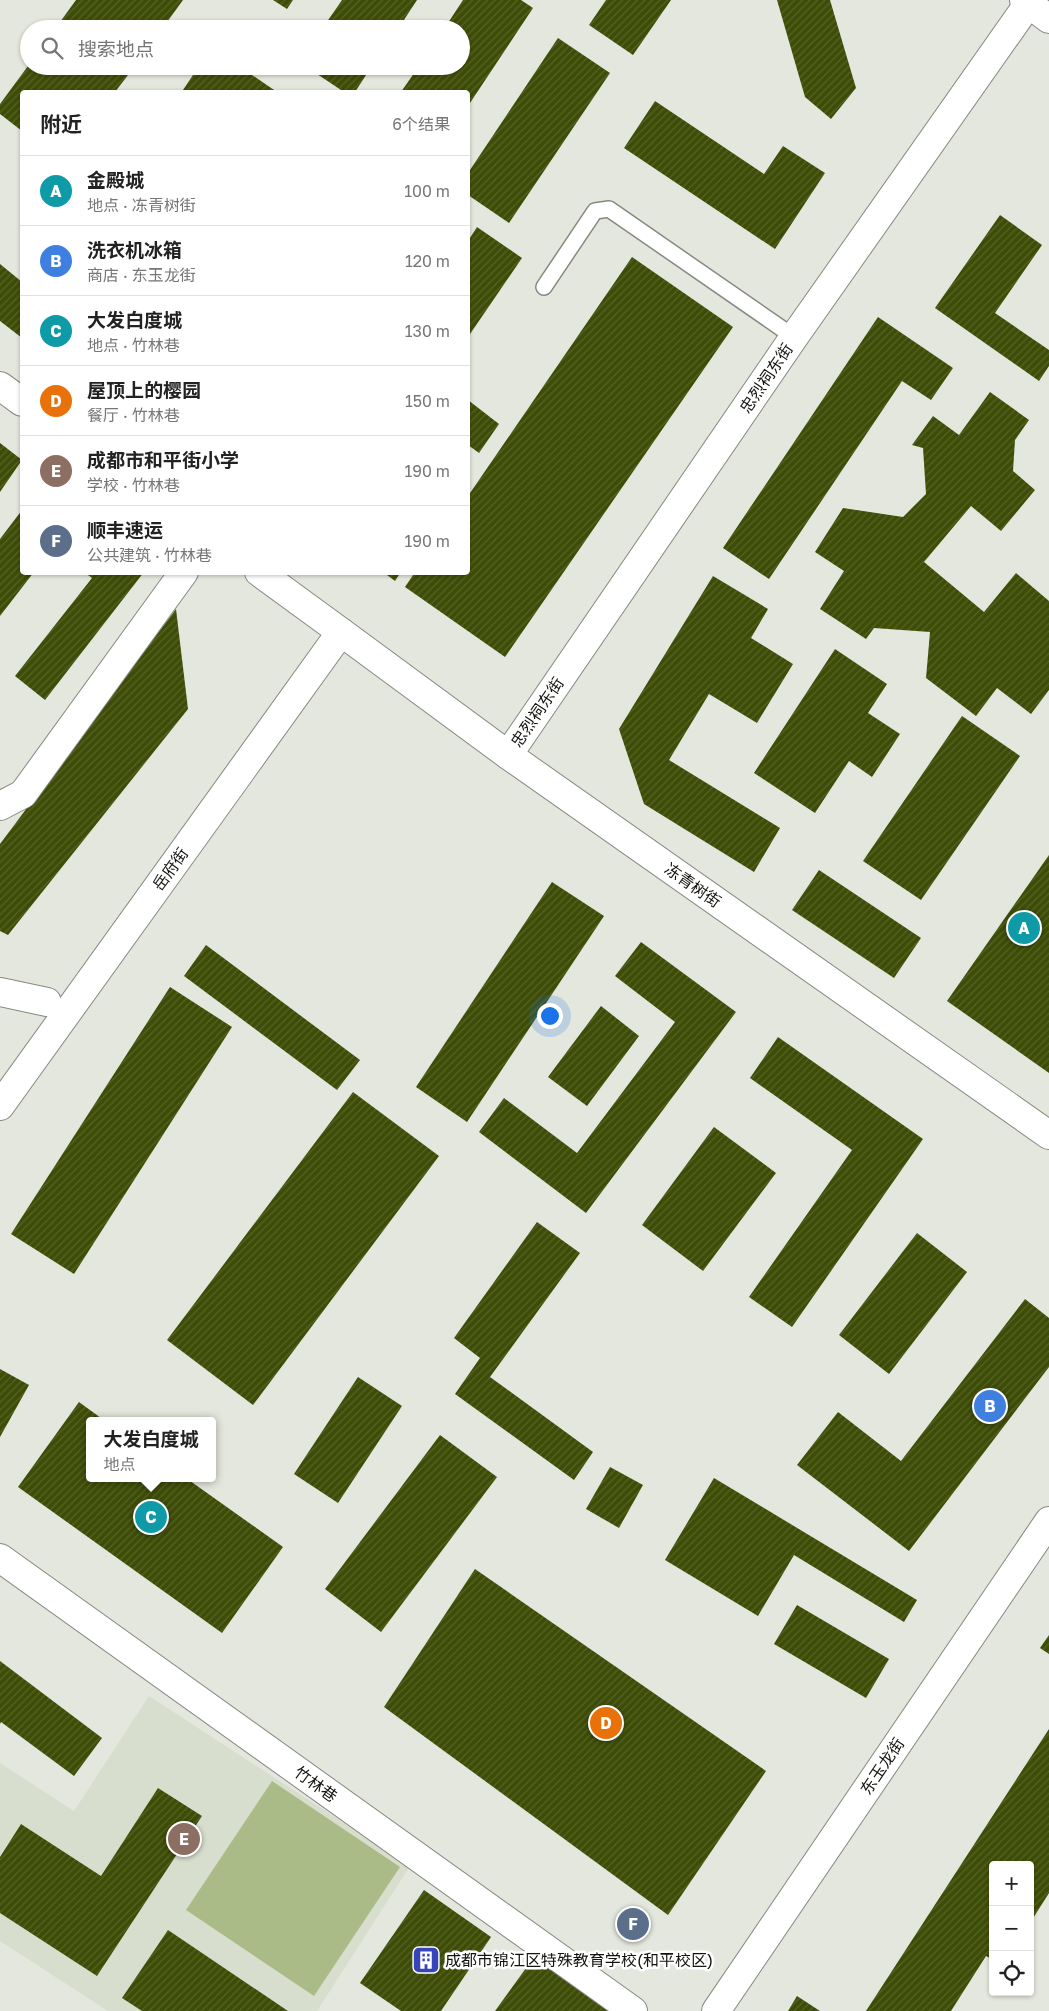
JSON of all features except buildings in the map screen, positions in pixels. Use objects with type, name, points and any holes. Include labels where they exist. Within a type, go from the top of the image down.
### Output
[{"type":"street","name":"忠烈祠东街","points":[[508,755],[794,337],[1033,6]]},
{"type":"street","points":[[0,386],[20,401]]},
{"type":"street","points":[[0,806],[23,794],[182,575]]},
{"type":"street","name":"冻青树街","points":[[262,575],[508,755],[1049,1135]]},
{"type":"street","name":"岳府街","points":[[0,1106],[341,632]]},
{"type":"street","points":[[0,992],[47,1002]]},
{"type":"street","name":"东玉龙街","points":[[716,2011],[1049,1521]]},
{"type":"street","name":"竹林巷","points":[[1,1559],[633,2011]]},
{"type":"lane","points":[[544,287],[595,211],[609,209],[794,337]]},
{"type":"shaded area","points":[[149,1696],[410,1866],[317,2011],[108,2011],[0,1941],[0,1763],[74,1811]]},
{"type":"green space","points":[[272,1781],[400,1867],[314,1996],[186,1910]]},
{"type":"place","name":"金殿城","points":[[1024,928]]},
{"type":"place","name":"洗衣机冰箱","points":[[990,1406]]},
{"type":"place","name":"大发白度城","points":[[151,1517]]},
{"type":"place","name":"屋顶上的樱园","points":[[606,1723]]},
{"type":"place","name":"成都市和平街小学","points":[[184,1839]]},
{"type":"place","name":"顺丰速运","points":[[633,1924]]},
{"type":"place","name":"成都市锦江区特殊教育学校(和平校区)","points":[[426,1960]]}]
